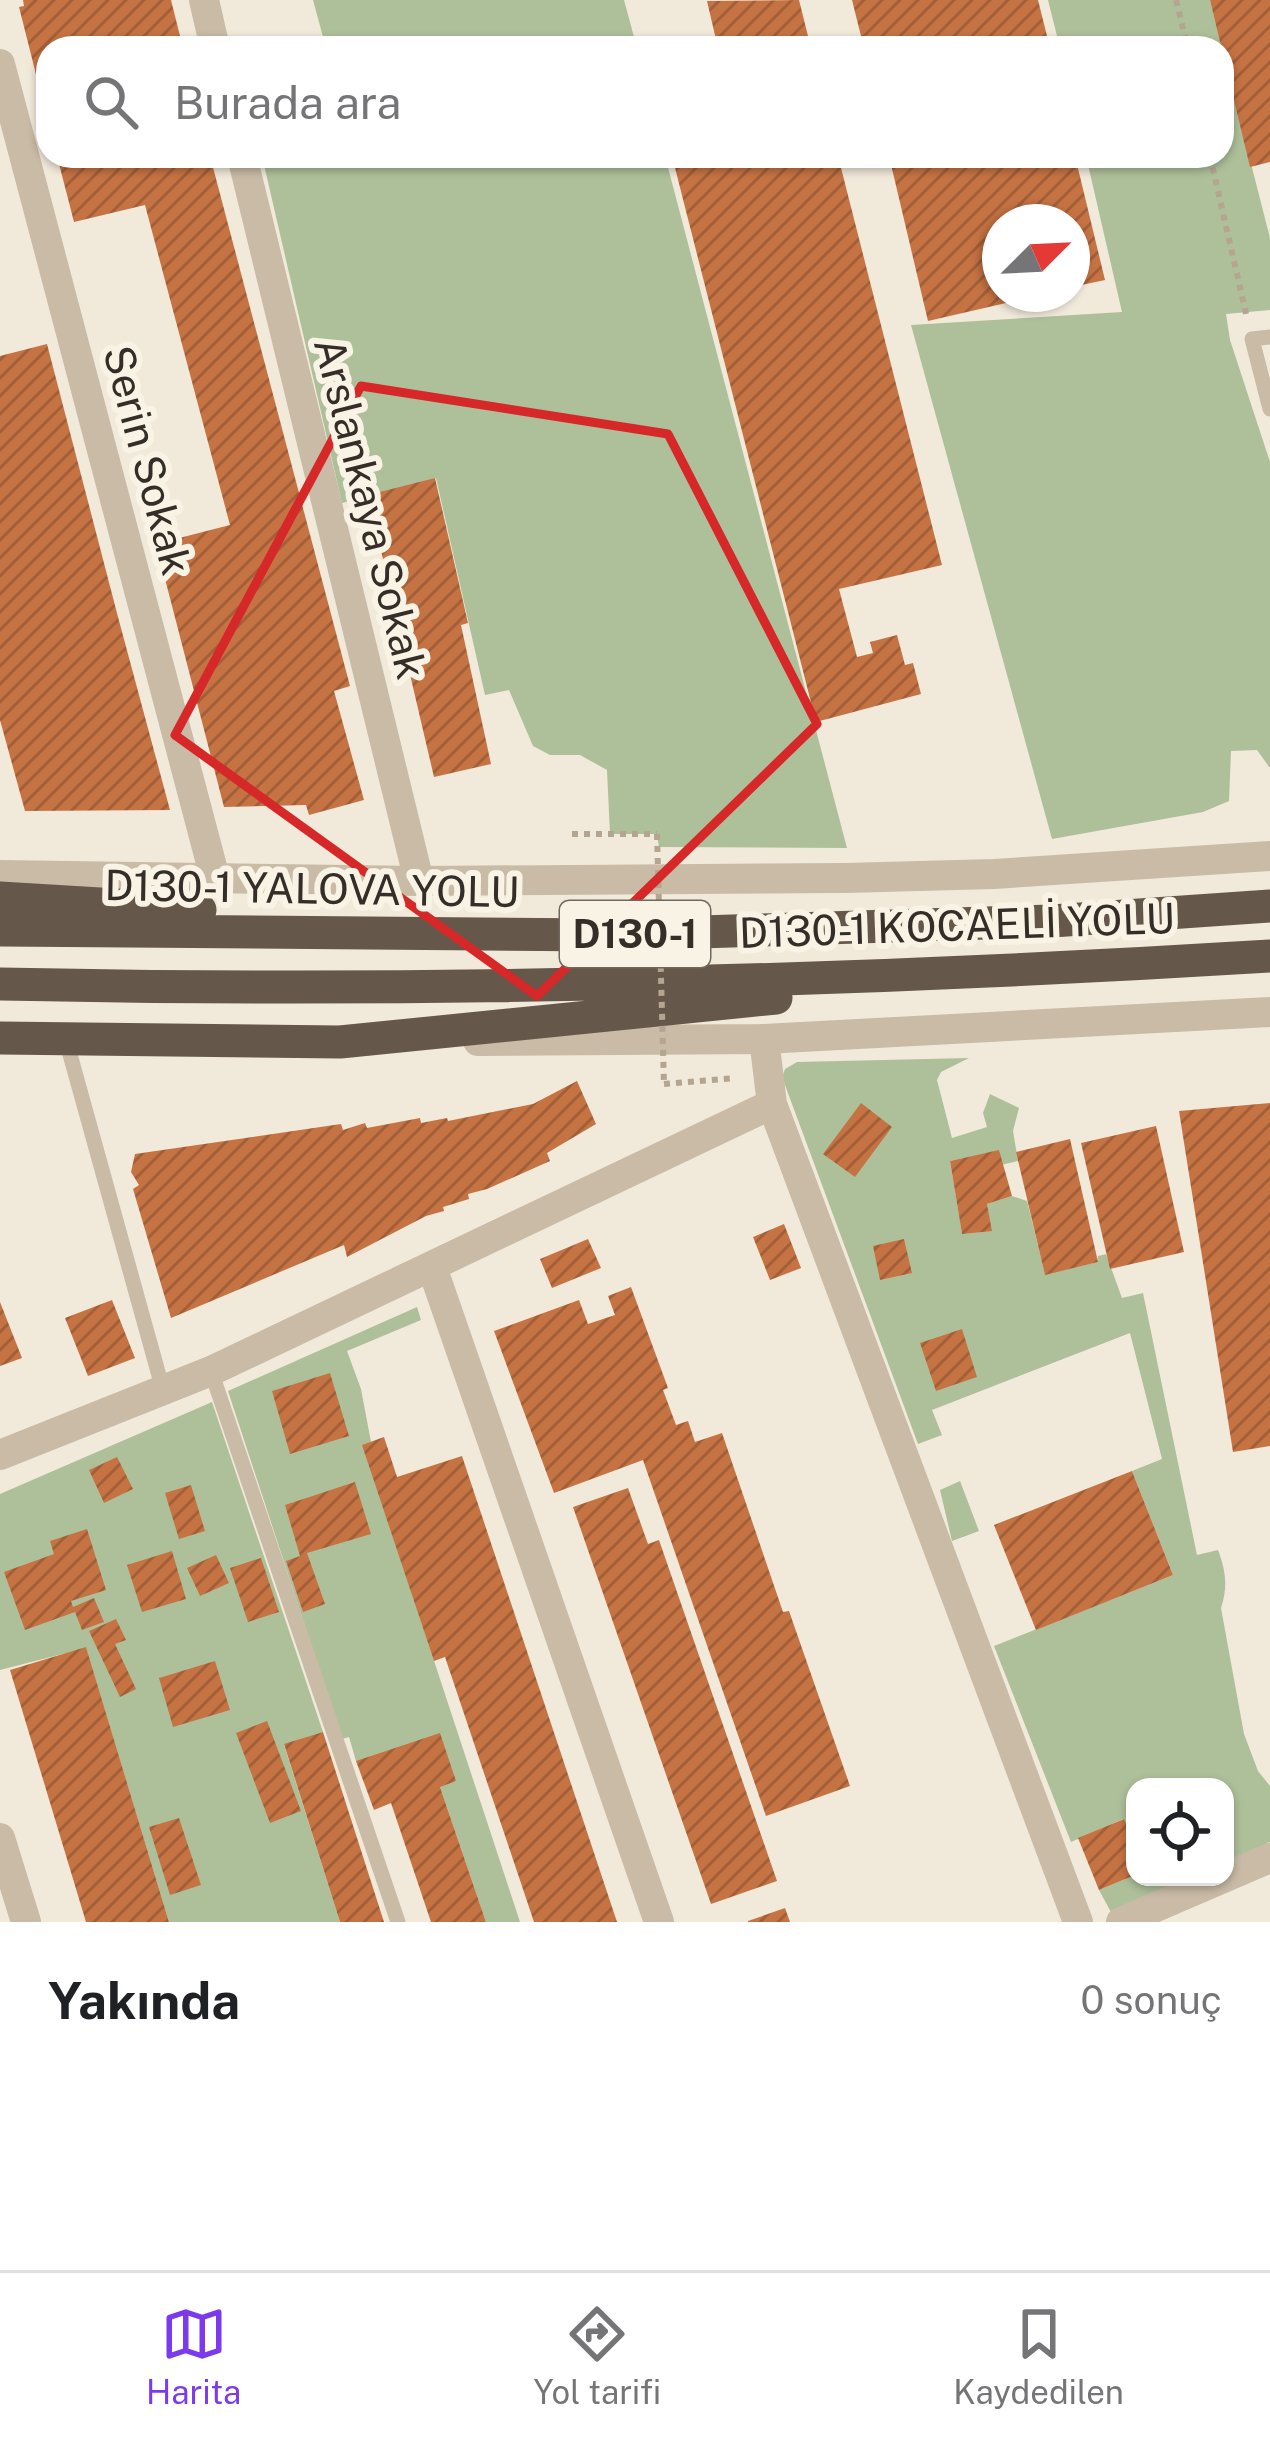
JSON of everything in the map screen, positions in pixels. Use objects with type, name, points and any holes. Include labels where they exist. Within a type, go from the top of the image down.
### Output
[{"type":"highway","points":[[0,898],[603,935]]},
{"type":"highway","name":"D130-1 YALOVA YOLU","points":[[0,930],[603,935],[1052,921],[1270,906]]},
{"type":"highway","name":"D130-1 KOCAELİ YOLU","points":[[0,984],[615,983],[1066,969],[1270,956]]},
{"type":"highway","points":[[0,1038],[340,1042],[1066,969]]},
{"type":"street","points":[[204,0],[212,36]]},
{"type":"street","name":"Serin Sokak","points":[[0,64],[214,878]]},
{"type":"street","name":"Arslankaya Sokak","points":[[245,168],[419,881]]},
{"type":"street","points":[[0,874],[419,881],[994,874],[1265,853]]},
{"type":"street","points":[[340,1042],[764,1039],[1270,1012]]},
{"type":"street","points":[[764,1039],[772,1104],[1078,1922]]},
{"type":"street","points":[[0,1455],[211,1371],[772,1104]]},
{"type":"street","points":[[432,1267],[659,1922]]},
{"type":"street","points":[[0,1838],[26,1922]]},
{"type":"street","points":[[1120,1922],[1270,1858]]},
{"type":"lane","points":[[1261,338],[1270,409]]},
{"type":"lane","points":[[66,1039],[163,1390]]},
{"type":"lane","points":[[211,1371],[398,1922]]},
{"type":"path","points":[[1176,0],[1185,36]]},
{"type":"path","points":[[1213,168],[1261,338]]},
{"type":"path","points":[[572,834],[658,834],[664,1084],[735,1078]]},
{"type":"highlighted area","points":[[361,386],[668,434],[817,724],[537,996],[175,735]]},
{"type":"green space","points":[[313,0],[624,0],[634,36],[323,36]]},
{"type":"green space","points":[[1048,0],[1210,0],[1219,36],[1057,36]]},
{"type":"green space","points":[[1234,97],[1270,238],[1270,310],[1226,314],[1270,462],[1270,768],[1257,750],[1231,751],[1229,801],[1203,812],[1052,839],[911,325],[1122,312],[1089,168],[1234,168]]},
{"type":"green space","points":[[265,168],[668,168],[847,848],[659,847],[657,834],[610,834],[607,770],[580,755],[550,755],[533,746],[509,690],[485,695],[436,478],[342,503]]},
{"type":"green space","points":[[969,1058],[941,1072],[937,1080],[952,1138],[987,1127],[983,1113],[990,1094],[1019,1108],[1013,1131],[1018,1161],[1001,1165],[998,1151],[950,1161],[962,1233],[991,1230],[987,1204],[1012,1196],[1027,1201],[1045,1274],[1098,1262],[1098,1256],[1106,1254],[1122,1298],[1143,1293],[1197,1555],[1218,1550],[1221,1558],[1225,1586],[1221,1608],[1244,1734],[1258,1771],[1270,1786],[1270,1842],[1234,1859],[1234,1778],[1126,1778],[1126,1826],[1123,1819],[1071,1842],[994,1646],[1173,1575],[1132,1471],[1162,1459],[1130,1333],[932,1410],[942,1435],[918,1444],[782,1077],[797,1062]]},
{"type":"green space","points":[[417,1307],[421,1320],[347,1351],[361,1389],[371,1442],[363,1445],[520,1922],[486,1922],[440,1787],[356,1761],[349,1737],[342,1739],[228,1391]]},
{"type":"green space","points":[[212,1402],[323,1732],[284,1745],[340,1922],[169,1922],[86,1648],[0,1670],[0,1494]]},
{"type":"green space","points":[[960,1481],[979,1531],[952,1541],[940,1490]]},
{"type":"green space","points":[[1126,1879],[1126,1886],[1176,1886],[1112,1914],[1099,1890]]},
{"type":"building","points":[[23,0],[171,0],[180,36],[36,36],[36,74],[19,7],[24,6]]},
{"type":"building","points":[[799,0],[808,36],[715,36],[707,1]]},
{"type":"building","points":[[852,0],[1038,0],[1047,36],[861,36]]},
{"type":"building","points":[[1210,0],[1270,0],[1270,162],[1250,167],[1234,100],[1234,36],[1219,36]]},
{"type":"building","points":[[60,168],[213,168],[350,686],[334,691],[364,800],[309,815],[306,805],[224,807],[156,544],[230,525],[145,205],[74,222]]},
{"type":"building","points":[[675,168],[841,168],[942,565],[839,589],[857,657],[873,653],[870,642],[897,635],[905,665],[913,663],[921,694],[816,722]]},
{"type":"building","points":[[892,168],[1078,168],[1087,204],[982,204],[982,309],[928,321]]},
{"type":"building","points":[[1090,218],[1105,280],[1090,283]]},
{"type":"building","points":[[47,344],[170,810],[25,811],[0,720],[0,356]]},
{"type":"building","points":[[435,478],[468,623],[461,625],[491,764],[434,777],[368,495]]},
{"type":"building","points":[[577,1081],[596,1124],[547,1153],[550,1161],[468,1194],[469,1199],[443,1207],[444,1211],[347,1257],[344,1245],[171,1318],[133,1189],[139,1185],[131,1172],[135,1154],[341,1124],[343,1130],[420,1118],[421,1123],[448,1121],[533,1104]]},
{"type":"building","points":[[861,1103],[892,1127],[855,1177],[823,1154]]},
{"type":"building","points":[[1270,1103],[1270,1446],[1233,1452],[1179,1111]]},
{"type":"building","points":[[1156,1126],[1184,1252],[1110,1269],[1081,1143]]},
{"type":"building","points":[[1070,1139],[1098,1262],[1045,1275],[1016,1152]]},
{"type":"building","points":[[999,1150],[1012,1196],[987,1204],[992,1231],[962,1234],[950,1161]]},
{"type":"building","points":[[784,1224],[801,1268],[770,1280],[753,1237]]},
{"type":"building","points":[[588,1239],[601,1268],[552,1288],[540,1259]]},
{"type":"building","points":[[904,1239],[912,1273],[880,1280],[873,1246]]},
{"type":"building","points":[[631,1287],[668,1388],[663,1390],[676,1425],[688,1421],[695,1442],[722,1433],[783,1612],[789,1611],[850,1786],[766,1816],[643,1460],[554,1493],[494,1331],[579,1300],[588,1324],[615,1315],[608,1296]]},
{"type":"building","points":[[112,1300],[135,1358],[88,1376],[65,1318]]},
{"type":"building","points":[[0,1302],[22,1358],[0,1366]]},
{"type":"building","points":[[962,1329],[977,1377],[936,1391],[920,1343]]},
{"type":"building","points":[[330,1373],[349,1436],[290,1454],[272,1391]]},
{"type":"building","points":[[384,1437],[397,1477],[462,1456],[617,1922],[534,1922],[445,1657],[434,1661],[362,1445]]},
{"type":"building","points":[[117,1457],[133,1489],[104,1503],[89,1470]]},
{"type":"building","points":[[1132,1471],[1173,1575],[1036,1630],[994,1525]]},
{"type":"building","points":[[355,1482],[371,1534],[307,1553],[325,1604],[303,1612],[286,1561],[300,1556],[285,1505]]},
{"type":"building","points":[[191,1485],[205,1531],[179,1539],[165,1493]]},
{"type":"building","points":[[628,1488],[648,1544],[659,1540],[777,1881],[711,1904],[573,1507]]},
{"type":"building","points":[[87,1529],[106,1590],[71,1601],[73,1607],[94,1598],[104,1622],[82,1630],[75,1612],[25,1630],[4,1572],[54,1554],[50,1541]]},
{"type":"building","points":[[172,1551],[186,1599],[142,1612],[127,1565]]},
{"type":"building","points":[[216,1555],[229,1583],[200,1596],[187,1568]]},
{"type":"building","points":[[261,1558],[279,1612],[248,1622],[230,1568]]},
{"type":"building","points":[[116,1619],[126,1640],[115,1644],[136,1689],[120,1697],[89,1631]]},
{"type":"building","points":[[86,1647],[169,1922],[86,1922],[10,1670]]},
{"type":"building","points":[[215,1661],[230,1710],[173,1727],[159,1678]]},
{"type":"building","points":[[267,1721],[301,1811],[270,1823],[236,1733]]},
{"type":"building","points":[[323,1732],[384,1922],[340,1922],[284,1744]]},
{"type":"building","points":[[440,1733],[456,1781],[440,1787],[486,1922],[431,1922],[391,1803],[374,1810],[356,1761]]},
{"type":"building","points":[[179,1818],[201,1885],[170,1895],[149,1827]]},
{"type":"building","points":[[1124,1819],[1126,1879],[1099,1890],[1078,1838]]},
{"type":"building","points":[[785,1908],[790,1922],[748,1922],[748,1921]]}]
